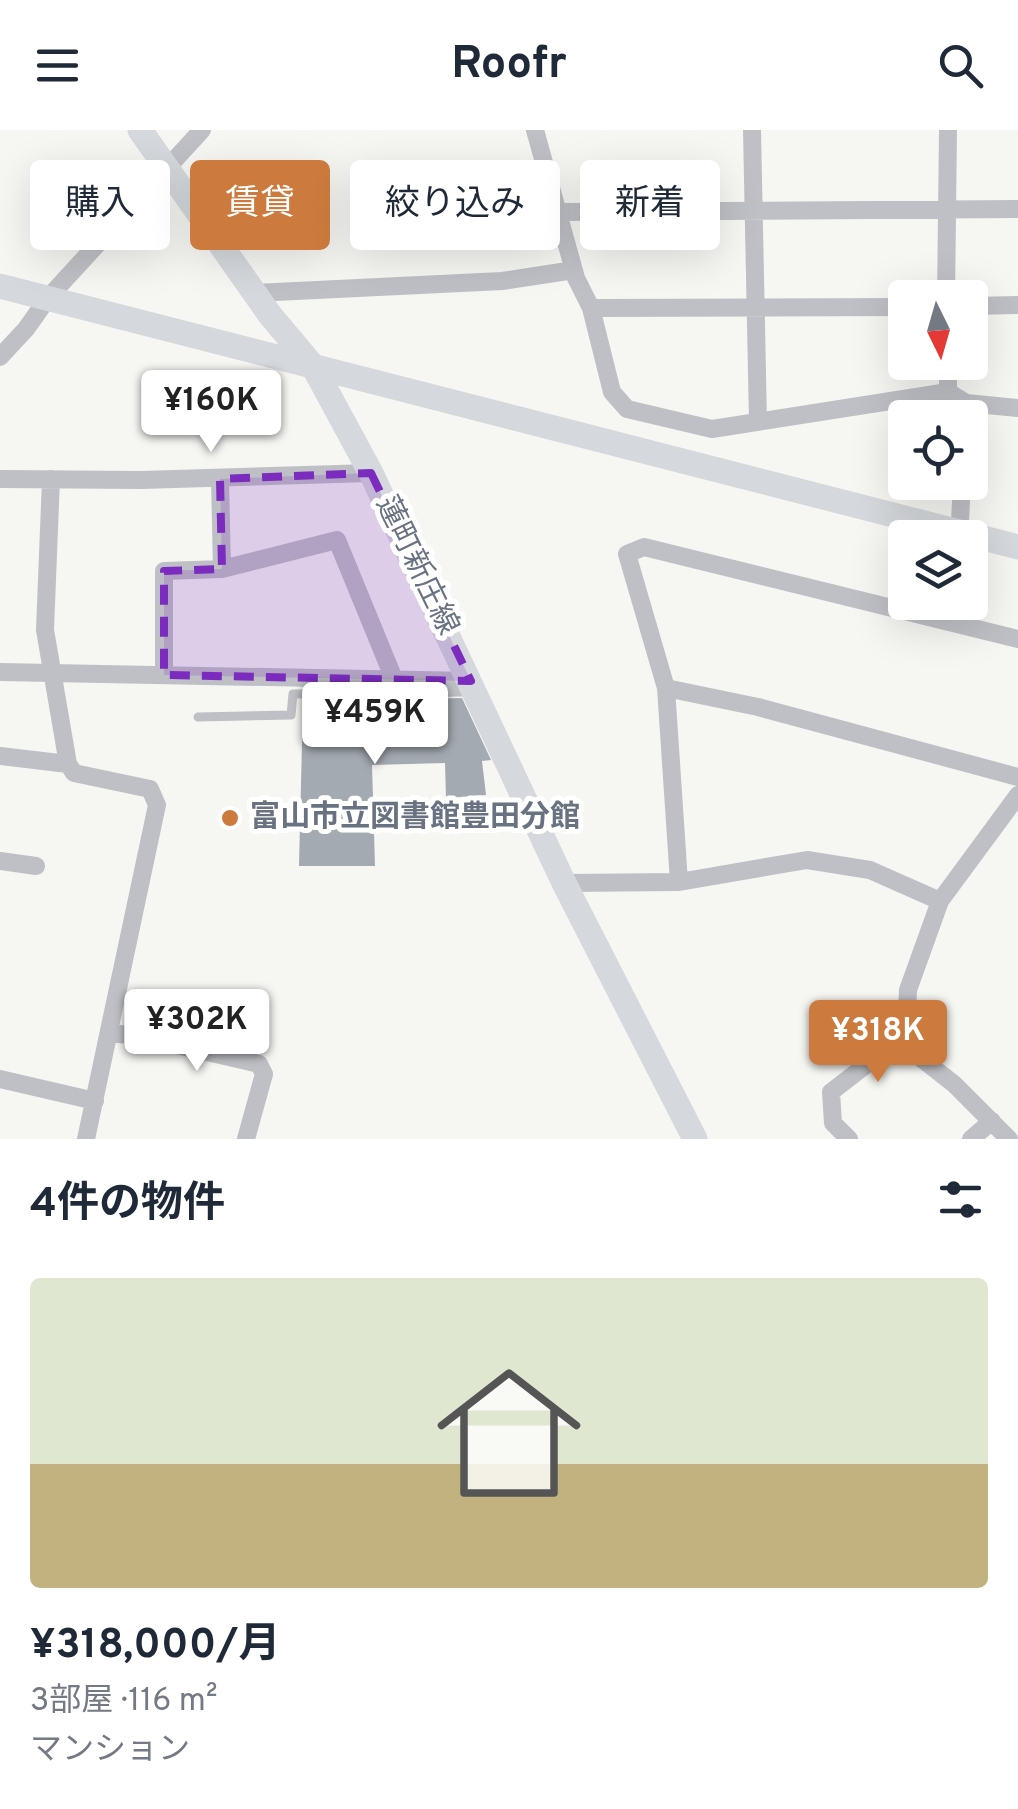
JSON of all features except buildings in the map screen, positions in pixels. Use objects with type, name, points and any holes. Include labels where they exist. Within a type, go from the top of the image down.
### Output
[{"type":"main road","name":"蓮町新庄線","points":[[140,130],[162,160]]},
{"type":"main road","name":"蓮町新庄線","points":[[170,170],[254,293],[313,366],[371,473],[564,883],[695,1139]]},
{"type":"main road","points":[[0,286],[902,520]]},
{"type":"main road","points":[[988,541],[1018,547]]},
{"type":"street","points":[[170,163],[202,130]]},
{"type":"street","points":[[534,130],[544,160]]},
{"type":"street","points":[[752,130],[758,422]]},
{"type":"street","points":[[946,280],[948,130]]},
{"type":"street","points":[[948,392],[712,429],[627,408],[612,392],[591,308],[574,270],[560,212],[1018,209]]},
{"type":"street","points":[[0,357],[91,250]]},
{"type":"street","points":[[254,293],[502,281],[574,270]]},
{"type":"street","points":[[591,308],[888,306]]},
{"type":"street","points":[[988,306],[1018,306]]},
{"type":"street","points":[[948,380],[948,392],[956,400]]},
{"type":"street","points":[[988,409],[1018,408]]},
{"type":"street","points":[[0,479],[220,479],[371,473]]},
{"type":"street","points":[[220,479],[222,570]]},
{"type":"street","points":[[51,480],[45,630],[68,764],[74,772],[150,789],[157,805],[86,1139]]},
{"type":"street","points":[[164,675],[164,570],[222,570],[337,540],[394,679]]},
{"type":"street","points":[[679,882],[666,688],[627,554],[644,547],[888,600]]},
{"type":"street","points":[[964,620],[1018,639]]},
{"type":"street","points":[[0,672],[394,679],[474,686]]},
{"type":"street","points":[[666,688],[758,707],[1018,777]]},
{"type":"street","points":[[0,756],[68,764]]},
{"type":"street","points":[[1010,1139],[954,1084],[913,1052],[906,1034],[908,990],[940,901],[1018,795]]},
{"type":"street","points":[[564,883],[679,882],[808,860],[870,870],[940,901]]},
{"type":"street","points":[[0,862],[36,866]]},
{"type":"street","points":[[110,1034],[138,1036],[259,1064],[264,1074],[246,1139]]},
{"type":"street","points":[[849,1139],[833,1123],[830,1092],[906,1034]]},
{"type":"street","points":[[0,1079],[95,1101]]},
{"type":"street","points":[[970,1139],[992,1121]]},
{"type":"lane","points":[[198,717],[292,715],[293,694],[474,686]]},
{"type":"highlighted area","points":[[371,473],[471,681],[164,675],[164,571],[222,569],[220,479]]},
{"type":"place","name":"富山市立図書館豊田分館","points":[[230,818]]}]
